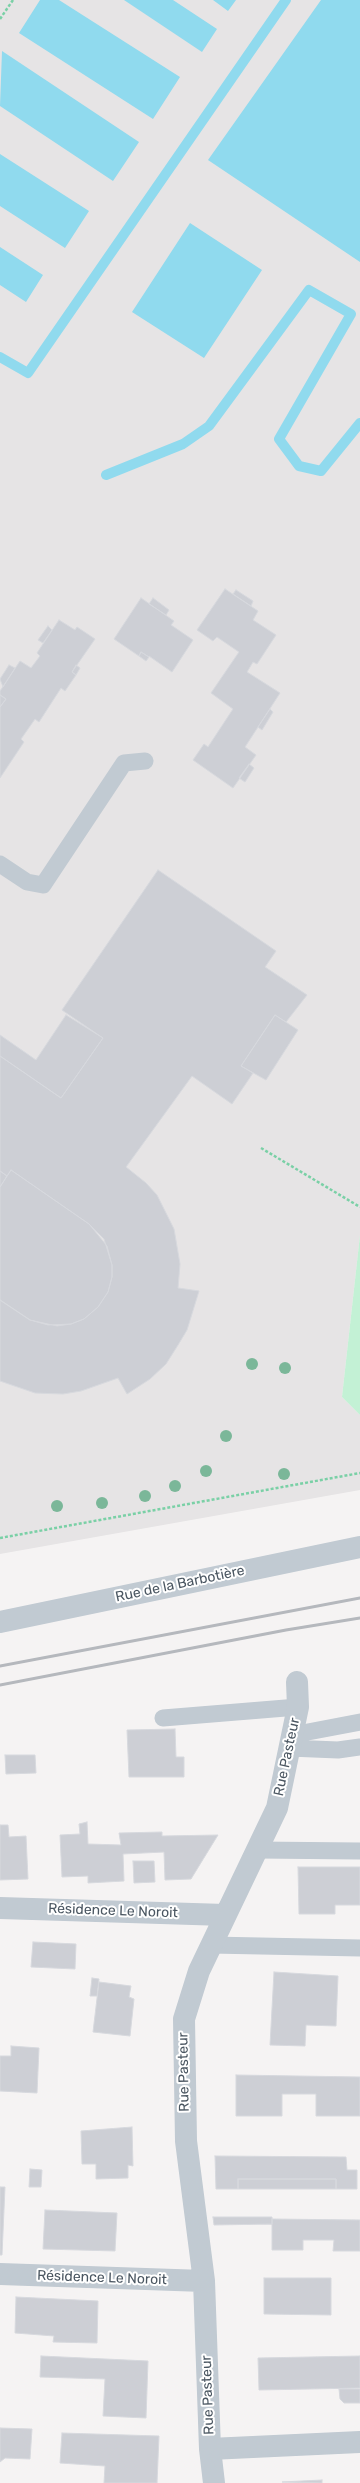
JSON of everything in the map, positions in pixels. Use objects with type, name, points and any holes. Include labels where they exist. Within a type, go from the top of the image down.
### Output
[{"type":"street","name":"Rue de la Barbotière","points":[[0,1622],[360,1547]]},
{"type":"street","name":"Rue Pasteur","points":[[214,2483],[210,2449],[204,2281],[186,2141],[184,2018],[199,1971],[277,1808],[298,1707],[297,1682]]},
{"type":"street","name":"Résidence Le Noroit","points":[[0,1908],[226,1915]]},
{"type":"street","name":"Résidence Le Noroit","points":[[0,2274],[204,2281]]},
{"type":"street","points":[[210,2449],[360,2442]]},
{"type":"lane","points":[[0,864],[27,882],[43,885],[124,763],[145,761]]},
{"type":"lane","points":[[163,1718],[298,1707]]},
{"type":"lane","points":[[291,1741],[360,1722]]},
{"type":"lane","points":[[291,1741],[338,1750],[360,1747]]},
{"type":"lane","points":[[257,1850],[360,1851]]},
{"type":"lane","points":[[211,1945],[360,1948]]},
{"type":"path","points":[[0,19],[13,0]]},
{"type":"path","points":[[261,1148],[349,1199],[360,1207]]},
{"type":"path","points":[[0,1538],[360,1473]]},
{"type":"shaded area","points":[[0,0],[360,0],[360,1235],[342,1397],[360,1415],[360,1490],[0,1554]]},
{"type":"green space","points":[[360,1235],[360,1415],[342,1397]]},
{"type":"water","points":[[40,0],[59,0],[180,77],[153,119],[19,33]]},
{"type":"water","points":[[124,0],[173,0],[217,29],[202,52]]},
{"type":"water","points":[[213,0],[236,0],[228,11]]},
{"type":"water","points":[[321,0],[360,0],[360,262],[208,160]]},
{"type":"water","points":[[2,51],[139,142],[113,181],[0,106]]},
{"type":"water","points":[[0,154],[89,211],[65,248],[0,206]]},
{"type":"water","points":[[190,223],[262,270],[204,358],[132,312]]},
{"type":"water","points":[[0,247],[43,275],[26,302],[0,285]]},
{"type":"building","points":[[225,589],[258,611],[253,620],[276,635],[257,664],[253,662],[247,672],[280,693],[245,747],[256,755],[233,788],[193,760],[204,744],[208,747],[233,709],[211,693],[239,652],[217,637],[213,641],[197,630]]},
{"type":"building","points":[[236,590],[253,601],[251,606],[233,594]]},
{"type":"building","points":[[141,598],[174,621],[171,625],[193,640],[172,672],[149,656],[141,652],[139,656],[114,639]]},
{"type":"building","points":[[153,598],[169,610],[166,615],[149,604]]},
{"type":"building","points":[[59,620],[75,630],[77,627],[95,639],[72,672],[76,675],[65,691],[61,688],[39,722],[35,719],[21,739],[24,742],[0,778],[0,707],[6,699],[0,695],[0,691],[20,661],[31,668],[40,656],[37,653]]},
{"type":"building","points":[[48,626],[52,630],[43,643],[38,640]]},
{"type":"building","points":[[141,652],[149,657],[146,661],[139,656]]},
{"type":"building","points":[[9,665],[15,668],[3,687],[0,679]]},
{"type":"building","points":[[76,665],[80,668],[76,675],[72,672]]},
{"type":"building","points":[[0,695],[6,699],[0,707]]},
{"type":"building","points":[[270,709],[273,712],[262,730],[258,727]]},
{"type":"building","points":[[249,764],[254,768],[245,782],[239,778]]},
{"type":"building","points":[[158,870],[276,951],[265,967],[307,995],[286,1022],[275,1015],[241,1066],[253,1073],[232,1104],[192,1076],[126,1167],[146,1183],[157,1195],[174,1229],[180,1264],[178,1288],[199,1291],[187,1330],[166,1364],[150,1379],[127,1394],[118,1378],[81,1391],[63,1394],[35,1393],[0,1381],[0,1300],[30,1320],[57,1326],[71,1324],[84,1319],[98,1307],[108,1292],[112,1277],[112,1265],[104,1239],[89,1224],[11,1170],[7,1176],[0,1171],[0,1056],[61,1098],[103,1038],[62,1010]]},
{"type":"building","points":[[66,1015],[103,1038],[61,1098],[0,1056],[0,1035],[36,1060]]},
{"type":"building","points":[[275,1015],[298,1030],[266,1080],[241,1066]]},
{"type":"building","points":[[11,1170],[89,1224],[107,1246],[112,1265],[112,1277],[108,1292],[98,1307],[84,1319],[71,1324],[48,1325],[30,1320],[0,1300],[0,1187]]},
{"type":"building","points":[[0,1171],[7,1176],[0,1187]]},
{"type":"building","points":[[175,1729],[176,1757],[184,1757],[184,1777],[129,1777],[127,1730]]},
{"type":"building","points":[[5,1755],[35,1755],[36,1773],[6,1774]]},
{"type":"building","points":[[87,1822],[88,1844],[121,1845],[119,1833],[162,1832],[162,1836],[218,1835],[191,1879],[165,1880],[164,1852],[123,1854],[124,1881],[88,1883],[88,1876],[62,1877],[60,1835],[80,1834],[79,1824]]},
{"type":"building","points":[[0,1825],[8,1825],[9,1837],[26,1836],[28,1879],[0,1880]]},
{"type":"building","points":[[133,1861],[154,1861],[155,1882],[134,1883]]},
{"type":"building","points":[[298,1867],[360,1867],[360,1905],[335,1905],[335,1914],[299,1914]]},
{"type":"building","points":[[33,1942],[76,1944],[75,1969],[31,1967]]},
{"type":"building","points":[[274,1972],[338,1976],[336,2026],[306,2025],[305,2046],[270,2045]]},
{"type":"building","points":[[92,1978],[99,1979],[97,1996],[90,1996]]},
{"type":"building","points":[[99,1982],[131,1986],[129,1997],[134,1999],[130,2036],[93,2032]]},
{"type":"building","points":[[11,2046],[39,2048],[37,2093],[0,2091],[0,2056],[11,2056]]},
{"type":"building","points":[[236,2075],[360,2077],[360,2116],[316,2116],[316,2094],[282,2094],[282,2116],[236,2116]]},
{"type":"building","points":[[132,2127],[133,2166],[128,2165],[128,2178],[96,2179],[96,2164],[82,2164],[81,2131]]},
{"type":"building","points":[[215,2156],[346,2157],[347,2170],[357,2170],[357,2189],[336,2189],[336,2179],[238,2179],[238,2189],[216,2189]]},
{"type":"building","points":[[30,2169],[42,2170],[41,2187],[29,2187]]},
{"type":"building","points":[[238,2179],[336,2179],[336,2189],[238,2189]]},
{"type":"building","points":[[0,2187],[5,2187],[2,2255],[0,2255]]},
{"type":"building","points":[[45,2210],[117,2213],[115,2251],[43,2249]]},
{"type":"building","points":[[213,2217],[272,2217],[272,2224],[214,2225]]},
{"type":"building","points":[[272,2219],[360,2220],[360,2251],[333,2251],[334,2240],[303,2240],[303,2250],[272,2250]]},
{"type":"building","points":[[264,2278],[331,2278],[331,2315],[264,2314]]},
{"type":"building","points":[[16,2297],[98,2301],[97,2343],[53,2342],[54,2336],[15,2333]]},
{"type":"building","points":[[41,2356],[148,2361],[146,2418],[103,2416],[105,2379],[40,2377]]},
{"type":"building","points":[[360,2356],[360,2388],[259,2390],[258,2358]]},
{"type":"building","points":[[339,2389],[360,2389],[360,2403],[344,2403],[340,2399]]},
{"type":"building","points":[[0,2428],[32,2429],[30,2459],[5,2458],[0,2462]]},
{"type":"building","points":[[62,2433],[159,2436],[157,2483],[104,2483],[105,2466],[60,2463]]},
{"type":"building","points":[[322,2480],[322,2483],[282,2482]]},
{"type":"waterway","points":[[0,357],[28,373],[286,0]]},
{"type":"waterway","points":[[106,475],[183,444],[209,426],[309,290],[351,314],[279,439],[299,466],[321,471],[360,423]]},
{"type":"railway","points":[[0,1666],[360,1598]]},
{"type":"railway","points":[[0,1685],[286,1630],[360,1618]]}]
